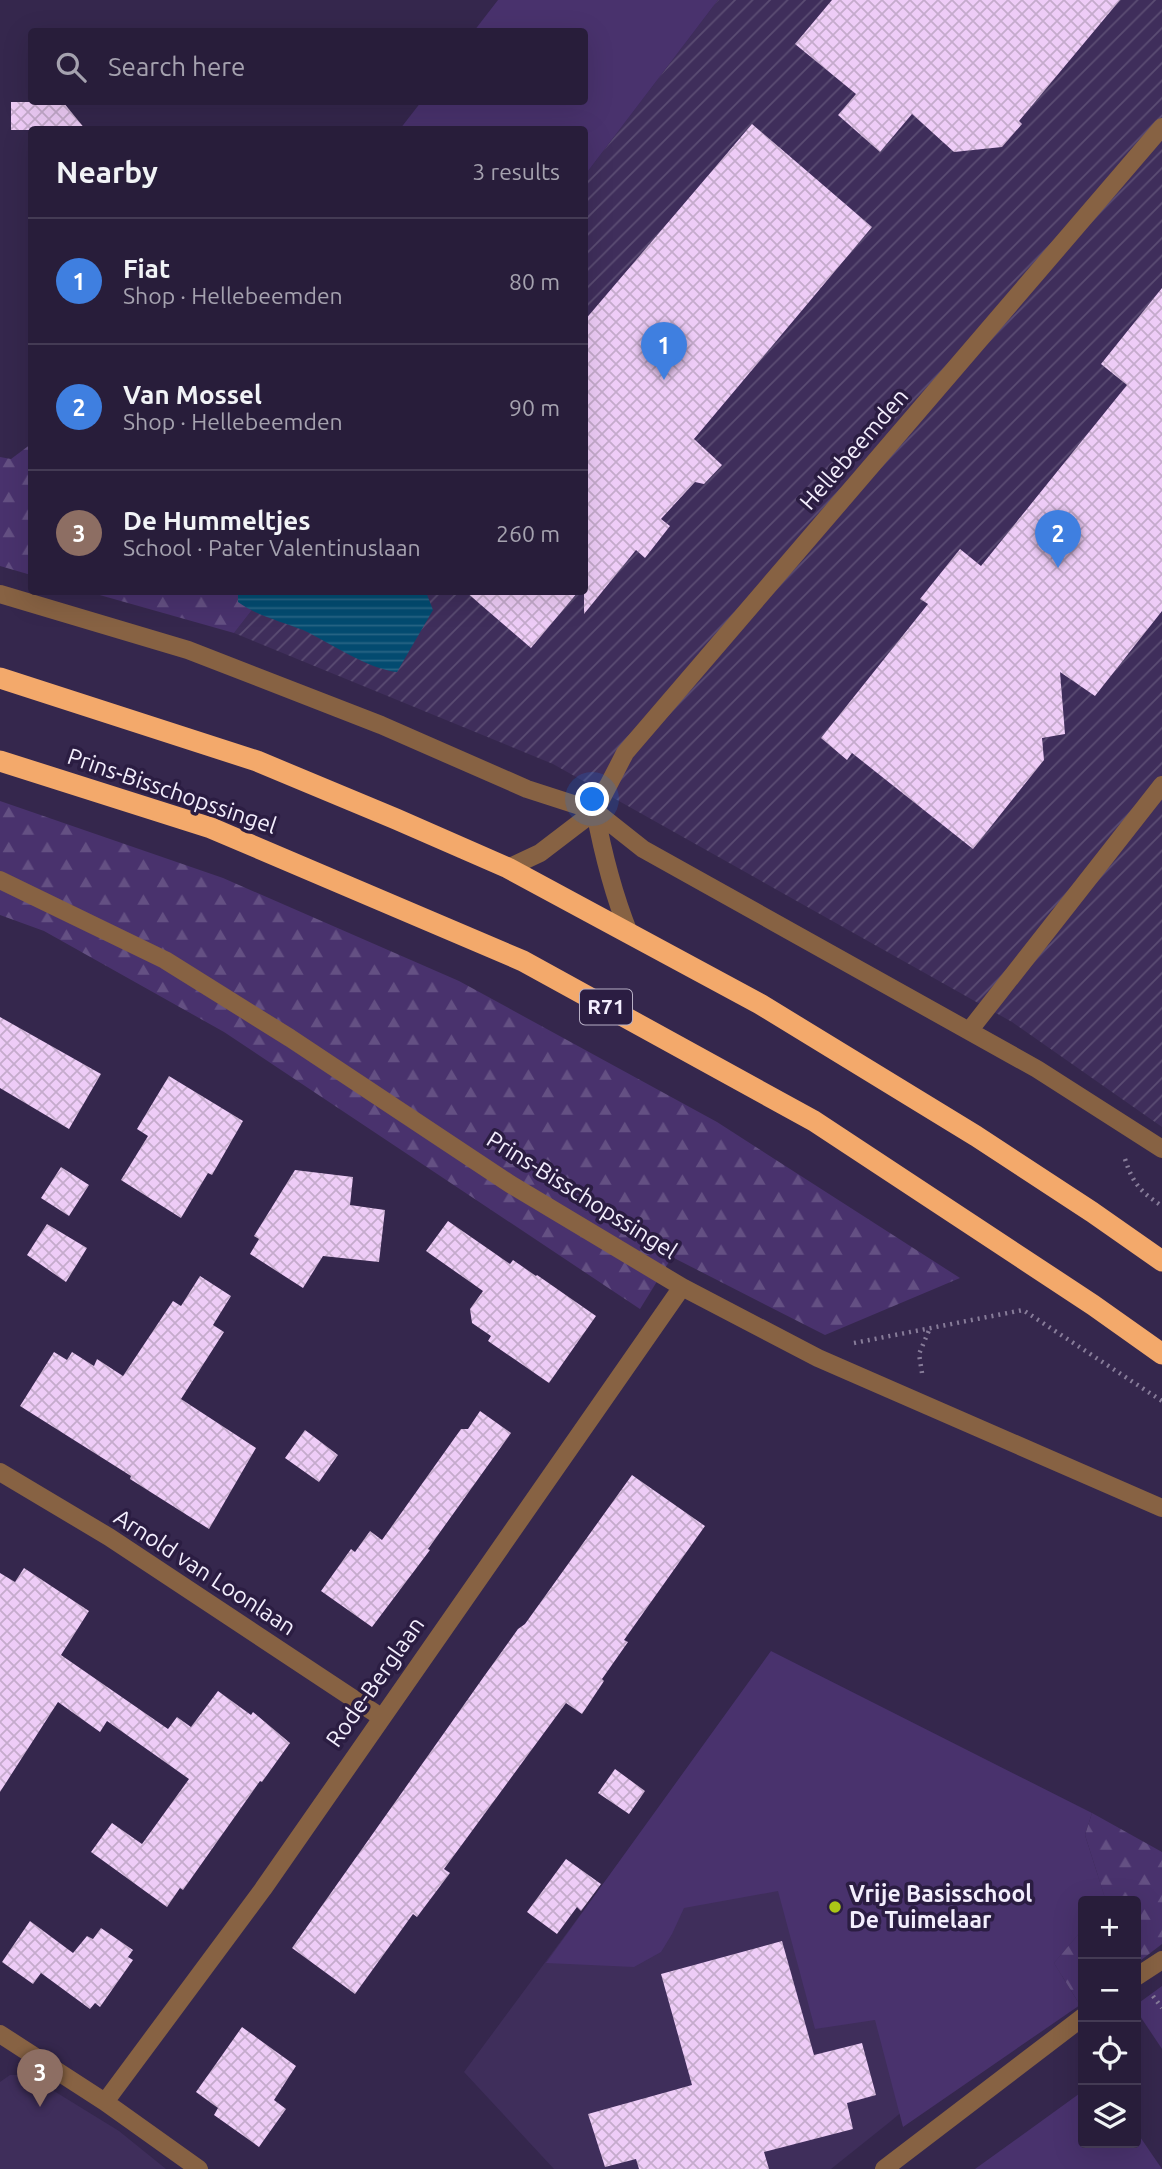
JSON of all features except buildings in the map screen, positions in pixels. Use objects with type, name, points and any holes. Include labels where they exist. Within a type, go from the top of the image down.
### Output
[{"type":"highway","points":[[0,678],[257,761],[508,868],[760,1004],[976,1136],[1162,1261]]},
{"type":"highway","name":"Prins-Bisschopssingel","points":[[0,761],[211,828],[523,961],[814,1121],[1093,1305],[1162,1354]]},
{"type":"street","name":"Hellebeemden","points":[[595,811],[625,753],[1162,127]]},
{"type":"street","points":[[0,594],[188,650],[381,725],[527,789],[595,811],[643,849],[1037,1069],[1162,1149]]},
{"type":"street","points":[[969,1031],[1162,785]]},
{"type":"street","points":[[508,868],[540,853],[595,811]]},
{"type":"street","points":[[595,811],[604,861],[629,933]]},
{"type":"street","name":"Prins-Bisschopssingel","points":[[0,880],[165,960],[289,1038],[510,1184],[682,1287],[818,1358],[1162,1508]]},
{"type":"street","name":"Rode-Berglaan","points":[[105,2102],[262,1889],[682,1287]]},
{"type":"street","name":"Arnold van Loonlaan","points":[[0,1472],[108,1537],[380,1717]]},
{"type":"street","points":[[1141,1974],[1162,1960]]},
{"type":"street","points":[[884,2169],[1078,2021]]},
{"type":"street","points":[[2,2038],[105,2102],[199,2169]]},
{"type":"path","points":[[1132,1129],[1124,1154],[1129,1172],[1139,1190],[1162,1206]]},
{"type":"path","points":[[818,1358],[849,1344],[1023,1310],[1162,1401]]},
{"type":"path","points":[[930,1327],[919,1354],[923,1383],[940,1411]]},
{"type":"shaded area","points":[[718,0],[1162,0],[1162,1127],[1012,1022],[553,764],[234,633],[264,595],[588,595],[588,171]]},
{"type":"shaded area","name":"Vrije Basisschool De Tuimelaar","points":[[774,1653],[1129,1896],[1078,1896],[1078,1962],[831,2169],[554,2169],[464,2072]]},
{"type":"shaded area","points":[[10,2075],[28,2075],[119,2131],[166,2169],[0,2169],[0,2082]]},
{"type":"green space","points":[[498,0],[718,0],[588,171],[588,126],[402,126],[419,105],[588,105],[588,28],[476,28]]},
{"type":"green space","points":[[28,446],[28,574],[0,566],[0,457],[11,459]]},
{"type":"green space","points":[[100,595],[264,595],[234,633]]},
{"type":"green space","points":[[0,801],[223,878],[459,981],[717,1122],[960,1278],[825,1335],[672,1257],[640,1309],[224,1032],[44,931],[0,915]]},
{"type":"green space","points":[[771,1651],[1092,1813],[1085,1835],[1104,1896],[1078,1896],[1078,1935],[1054,1963],[1078,2002],[1078,2006],[903,2127],[875,2020],[815,2029],[778,1891],[684,1908],[661,1952],[634,1967],[546,1963]]},
{"type":"green space","points":[[1092,1813],[1162,1852],[1162,1944],[1141,1960],[1141,1896],[1104,1896],[1085,1835]]},
{"type":"green space","points":[[1078,1935],[1078,2002],[1054,1963]]},
{"type":"green space","points":[[1162,1986],[1162,2049],[1141,2018],[1141,2001]]},
{"type":"green space","points":[[1078,2095],[1078,2148],[1141,2148],[1141,2138],[1162,2169],[975,2169]]},
{"type":"water","points":[[238,595],[427,595],[433,610],[397,672],[385,670],[349,655],[303,630],[269,618],[238,602]]},
{"type":"place","name":"Fiat","points":[[664,380]]},
{"type":"place","name":"Van Mossel","points":[[1058,568]]},
{"type":"place","name":"Vrije Basisschool De Tuimelaar","points":[[835,1907]]},
{"type":"place","name":"De Hummeltjes","points":[[40,2107]]}]
